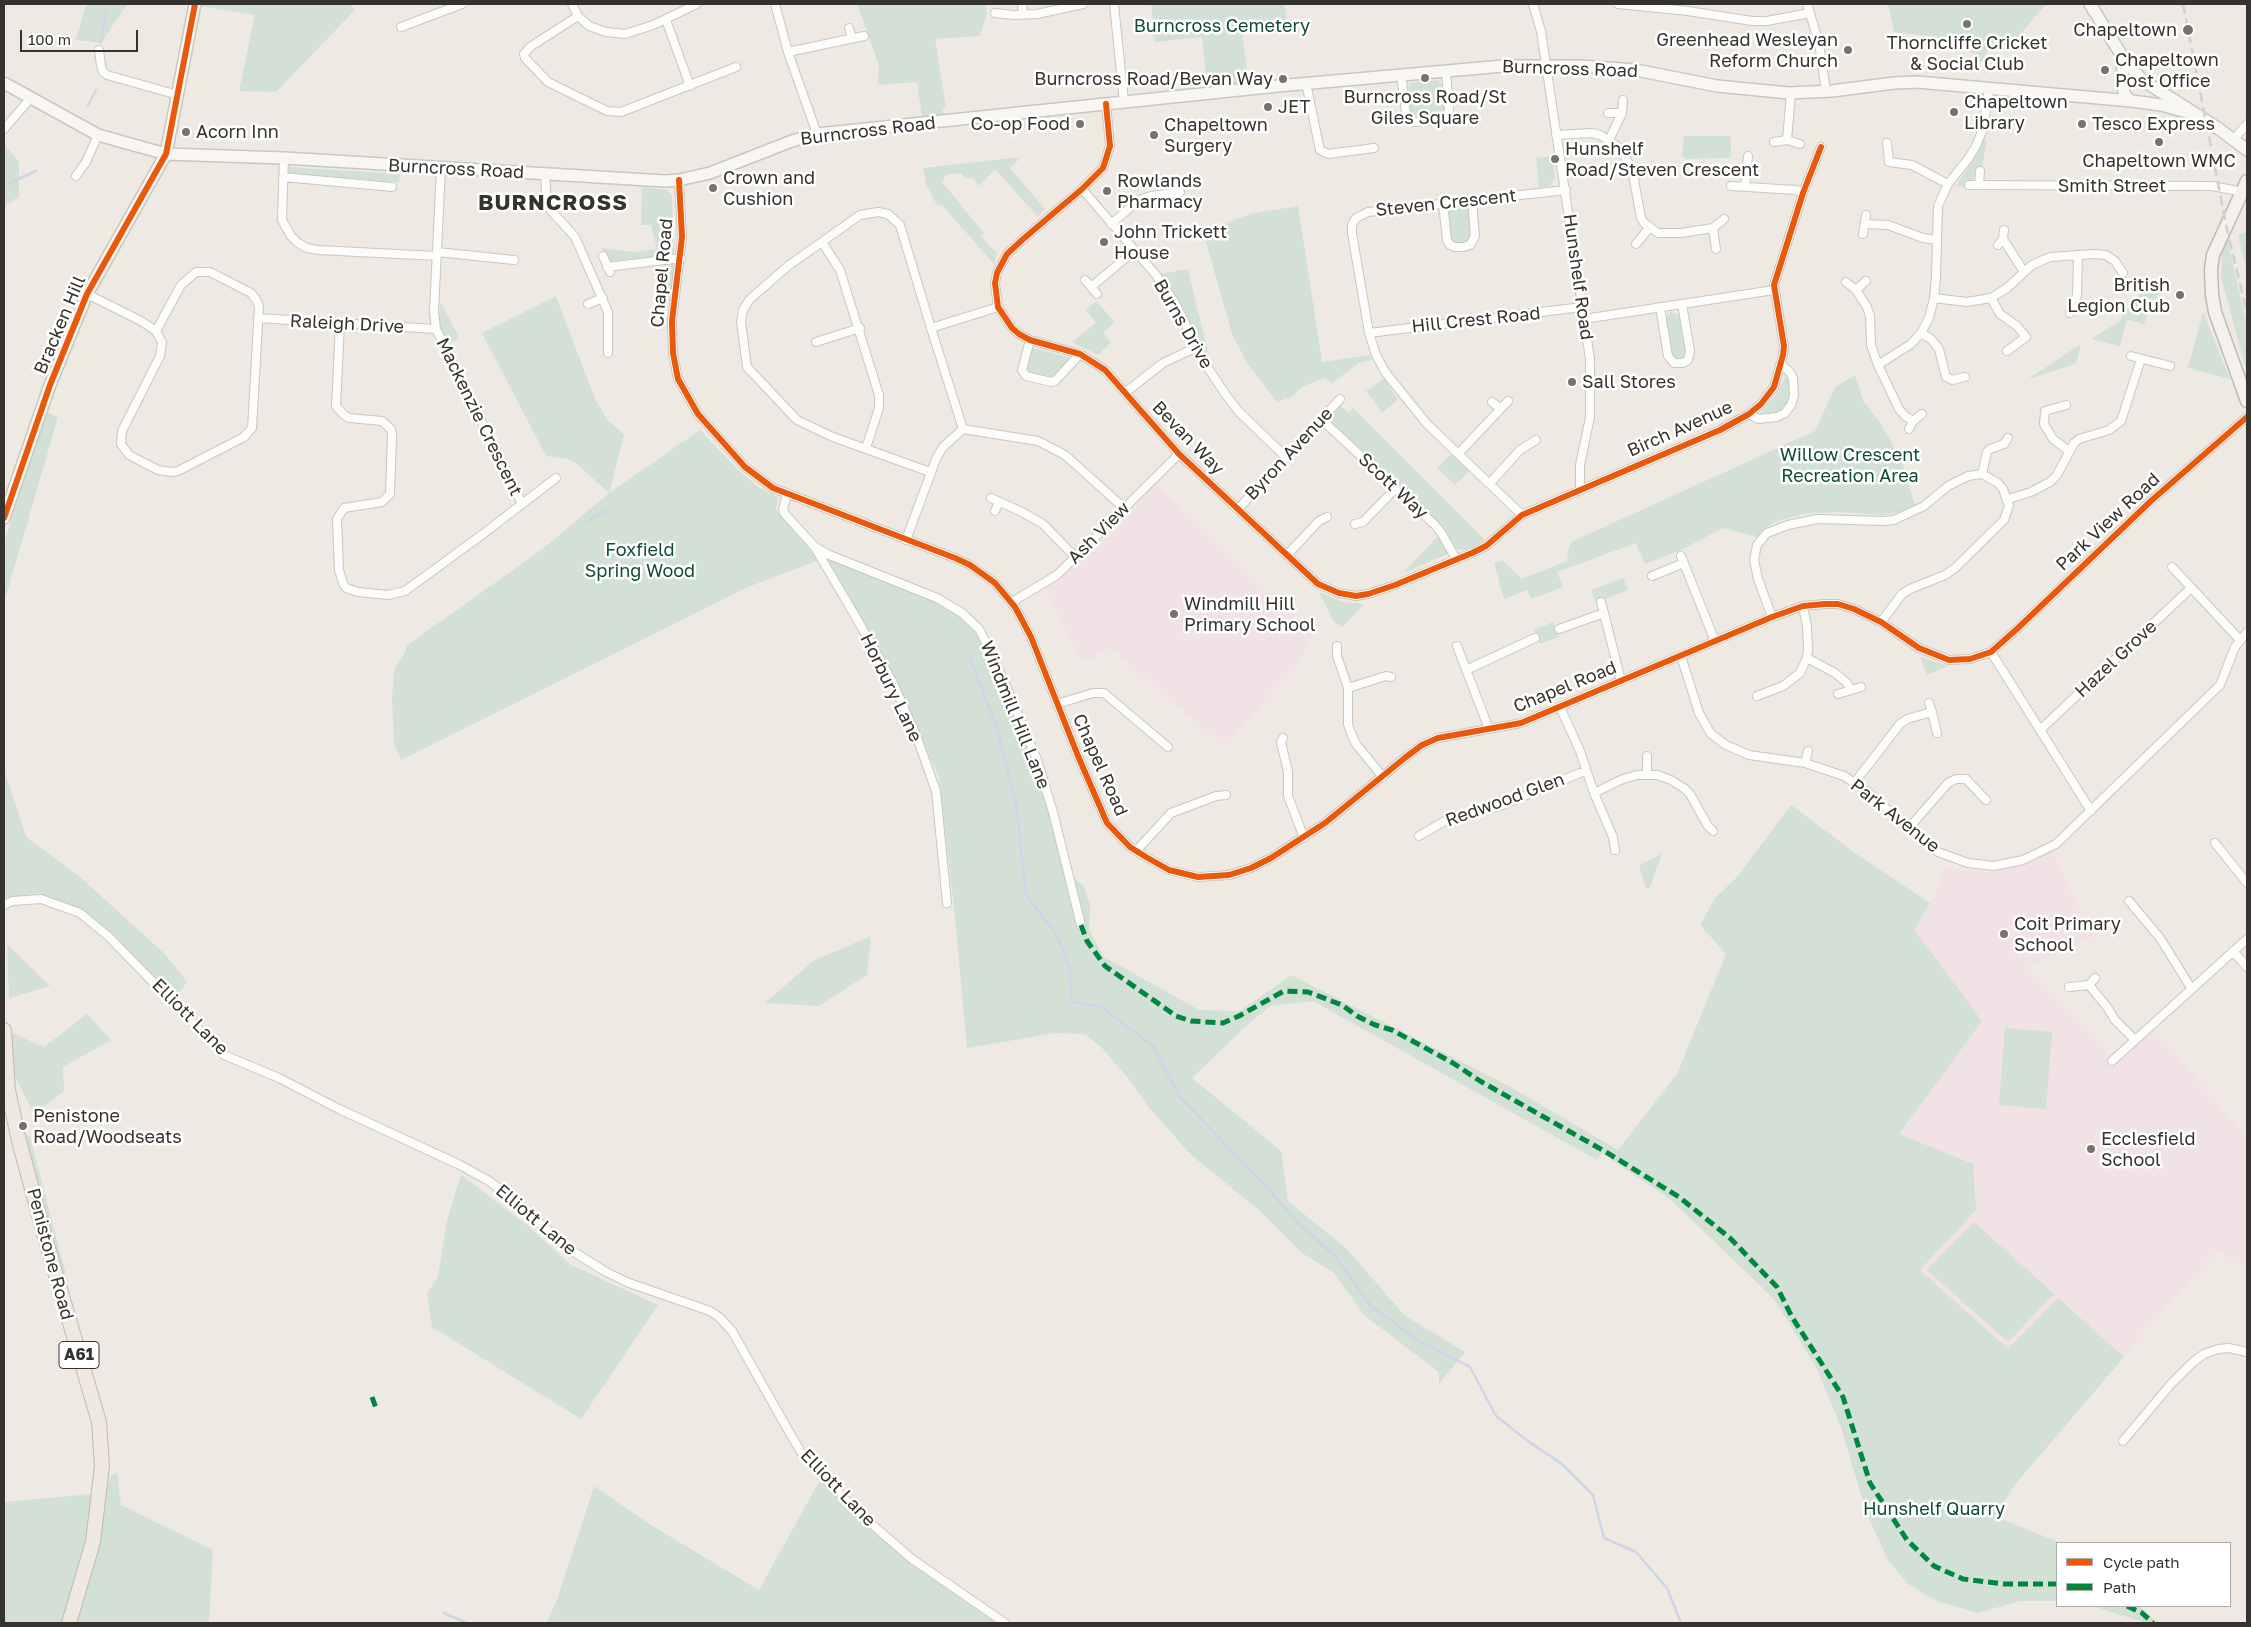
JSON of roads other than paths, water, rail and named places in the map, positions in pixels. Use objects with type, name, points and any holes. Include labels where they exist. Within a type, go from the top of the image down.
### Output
[{"type":"highway","name":"Penistone Road","points":[[4,1030],[8,1090],[19,1141],[48,1250],[99,1422],[102,1466],[93,1542],[69,1623]]},
{"type":"main road","name":"Bracken Hill","points":[[4,518],[53,378],[87,294],[166,154],[195,4]]},
{"type":"main road","points":[[2090,4],[2122,56],[2143,80],[2240,145],[2247,160]]},
{"type":"main road","points":[[2122,56],[2125,96],[2134,102],[2144,99],[2148,92],[2143,80]]},
{"type":"main road","name":"Burncross Road","points":[[4,83],[98,136],[166,154],[284,158],[679,180],[710,173],[792,140],[817,134],[1306,83],[1503,66],[1546,65],[1636,70],[1717,86],[1791,93],[1917,82],[2102,98],[2134,102],[2194,114]]},
{"type":"main road","points":[[2124,87],[2133,78],[2143,80]]},
{"type":"main road","name":"Burncross Road","points":[[2102,98],[2114,98],[2121,94],[2124,87]]},
{"type":"main road","points":[[2246,187],[2213,255],[2212,295],[2215,312],[2231,362],[2247,402]]},
{"type":"street","points":[[401,27],[462,4]]},
{"type":"street","points":[[572,4],[578,16],[589,26],[615,34],[633,33],[666,20],[682,7],[697,4]]},
{"type":"street","points":[[775,4],[788,52],[817,134]]},
{"type":"street","points":[[1022,4],[1023,15]]},
{"type":"street","points":[[995,13],[1023,15],[1084,4]]},
{"type":"street","points":[[1114,4],[1124,102]]},
{"type":"street","name":"Hunshelf Road","points":[[1533,4],[1541,31],[1566,190],[1591,382],[1590,417],[1580,465],[1580,489]]},
{"type":"street","points":[[1618,4],[1689,7],[1752,21],[1767,21],[1810,13]]},
{"type":"street","points":[[1807,4],[1822,58],[1826,91]]},
{"type":"street","points":[[578,16],[525,50],[525,58],[548,82],[607,111],[615,112],[690,86],[736,67]]},
{"type":"street","points":[[666,20],[690,86]]},
{"type":"street","points":[[849,28],[852,39]]},
{"type":"street","points":[[788,52],[864,36]]},
{"type":"street","points":[[99,50],[101,66],[107,75],[178,96]]},
{"type":"street","points":[[1401,74],[1408,120],[1414,122],[1443,120],[1448,116],[1450,110],[1446,70]]},
{"type":"street","points":[[1306,83],[1320,150],[1328,154],[1374,148]]},
{"type":"street","points":[[1878,365],[1902,351],[1921,333],[1929,318],[1934,298],[1938,206],[1948,184],[1976,146],[1983,129],[1989,88]]},
{"type":"street","points":[[1787,140],[1791,93]]},
{"type":"street","points":[[4,129],[30,99]]},
{"type":"street","points":[[1609,140],[1622,114],[1623,100]]},
{"type":"street","name":"Bevan Way","points":[[1106,104],[1110,153],[1103,168],[1082,189],[1007,254],[997,273],[995,283],[998,307],[1012,328],[1030,340],[1080,354],[1105,370],[1179,454],[1287,555],[1326,588],[1356,596],[1395,585],[1486,546],[1522,515],[1580,489]]},
{"type":"street","points":[[1608,113],[1622,114]]},
{"type":"street","points":[[2240,145],[2247,124]]},
{"type":"street","points":[[1556,135],[1583,132],[1600,134],[1625,154],[1632,169],[1641,218],[1658,233],[1667,234],[1713,228],[1724,219]]},
{"type":"street","points":[[76,176],[90,155],[98,136]]},
{"type":"street","points":[[1774,142],[1787,140],[1800,144]]},
{"type":"street","points":[[1887,143],[1889,162],[1912,164],[1948,184]]},
{"type":"street","name":"Birch Avenue","points":[[1580,489],[1720,430],[1749,414],[1768,396],[1776,382],[1784,346],[1774,290],[1777,274],[1803,193],[1821,147]]},
{"type":"street","points":[[1745,187],[1748,156]]},
{"type":"street","points":[[284,158],[282,220],[291,236],[307,248],[437,254],[514,260]]},
{"type":"street","points":[[436,329],[434,312],[441,168]]},
{"type":"street","points":[[1980,170],[1980,185]]},
{"type":"street","points":[[545,174],[548,206],[575,236],[603,298],[609,318],[608,353]]},
{"type":"street","points":[[283,177],[392,187]]},
{"type":"street","name":"Chapel Road","points":[[679,180],[682,206],[681,258],[672,321],[672,353],[678,379],[698,414],[745,467],[773,488],[970,565],[995,582],[1012,602],[1031,638],[1104,816],[1118,835],[1136,851],[1156,864],[1182,874],[1213,877],[1229,875],[1251,868],[1304,838],[1383,777],[1406,756],[1422,745],[1438,738],[1522,723],[1772,617],[1804,606],[1838,604],[1854,609],[1881,622],[1919,648],[1949,660],[1970,659],[1991,652]]},
{"type":"street","name":"Smith Street","points":[[1969,185],[2246,187]]},
{"type":"street","points":[[1731,186],[1796,190],[1803,193]]},
{"type":"street","name":"Burns Drive","points":[[1082,189],[1156,275],[1171,297],[1216,381],[1239,412],[1286,457]]},
{"type":"street","name":"Steven Crescent","points":[[1522,515],[1426,424],[1395,387],[1376,355],[1369,333],[1352,225],[1356,218],[1368,212],[1566,190]]},
{"type":"street","points":[[1111,224],[1139,200],[1151,196],[1180,192]]},
{"type":"street","points":[[1443,204],[1447,240],[1450,245],[1463,247],[1470,245],[1475,236],[1472,201]]},
{"type":"street","points":[[930,472],[824,433],[797,420],[752,374],[746,361],[741,322],[746,303],[788,266],[860,215],[868,212],[878,212],[895,218],[904,232],[931,328],[963,429]]},
{"type":"street","points":[[1863,234],[1866,216]]},
{"type":"street","points":[[1865,224],[1888,225],[1923,238],[1937,240]]},
{"type":"street","points":[[1636,244],[1650,227]]},
{"type":"street","points":[[1713,228],[1716,249]]},
{"type":"street","points":[[2004,230],[2000,242],[2024,272]]},
{"type":"street","points":[[822,242],[840,270],[860,328],[880,401],[866,448]]},
{"type":"street","points":[[1085,280],[1094,291],[1134,251]]},
{"type":"street","points":[[1934,298],[1966,302],[1991,298],[2007,288],[2032,265],[2050,257],[2078,254],[2109,256],[2116,261],[2123,273]]},
{"type":"street","points":[[2070,313],[2077,295],[2078,254]]},
{"type":"street","points":[[603,256],[608,270],[681,258]]},
{"type":"street","points":[[87,294],[142,321],[156,331],[162,342],[160,356],[122,431],[121,444],[129,455],[158,470],[172,472],[244,437],[252,428],[258,318],[257,301],[251,293],[210,272],[202,271],[191,275],[181,285],[156,331]]},
{"type":"street","points":[[1856,290],[1866,281]]},
{"type":"street","points":[[1846,282],[1856,290],[1867,307],[1870,316],[1871,345],[1878,365],[1899,409],[1913,421]]},
{"type":"street","points":[[1584,319],[1774,290]]},
{"type":"street","points":[[588,304],[603,298]]},
{"type":"street","points":[[1991,298],[2000,314],[2017,326],[2026,337],[2007,350]]},
{"type":"street","points":[[1660,308],[1668,356],[1674,363],[1683,363],[1688,360],[1690,351],[1682,304]]},
{"type":"street","points":[[931,328],[998,307]]},
{"type":"street","name":"Hill Crest Road","points":[[1369,333],[1582,307]]},
{"type":"street","name":"Raleigh Drive","points":[[258,318],[436,329]]},
{"type":"street","name":"Mackenzie Crescent","points":[[340,324],[336,406],[349,418],[382,421],[391,429],[392,435],[390,494],[382,502],[344,508],[337,519],[339,570],[346,588],[351,591],[388,595],[405,591],[556,478]]},
{"type":"street","points":[[816,342],[860,328]]},
{"type":"street","name":"Mackenzie Crescent","points":[[436,329],[522,504]]},
{"type":"street","points":[[1921,333],[1939,349],[1946,377],[1952,380],[1965,378]]},
{"type":"street","points":[[1030,340],[1022,370],[1026,376],[1051,382],[1055,381],[1080,354]]},
{"type":"street","points":[[1126,392],[1164,363],[1197,347]]},
{"type":"street","points":[[2131,356],[2170,366]]},
{"type":"street","points":[[2008,499],[2031,492],[2050,482],[2060,470],[2069,451],[2079,439],[2109,430],[2121,421],[2141,359]]},
{"type":"street","name":"Birch Avenue","points":[[1749,414],[1758,419],[1777,417],[1785,413],[1791,405],[1794,396],[1793,378],[1789,371],[1781,365]]},
{"type":"street","name":"Byron Avenue","points":[[1238,509],[1340,399]]},
{"type":"street","points":[[1458,454],[1508,401]]},
{"type":"street","points":[[1492,402],[1500,408]]},
{"type":"street","points":[[2066,405],[2045,411],[2044,424],[2053,439],[2069,451]]},
{"type":"street","points":[[1908,429],[1913,421],[1922,414]]},
{"type":"street","name":"Park View Road","points":[[1991,652],[2152,500],[2247,418]]},
{"type":"street","name":"Scott Way","points":[[1321,419],[1396,488],[1442,534],[1456,559]]},
{"type":"street","points":[[906,540],[930,472],[943,447],[963,429]]},
{"type":"street","points":[[963,429],[1038,441],[1065,455],[1124,508]]},
{"type":"street","points":[[1982,474],[1987,452],[2004,444],[2008,438]]},
{"type":"street","points":[[1490,483],[1520,450],[1536,440]]},
{"type":"street","name":"Ash View","points":[[1012,602],[1046,583],[1076,558],[1179,454]]},
{"type":"street","points":[[1772,617],[1758,579],[1754,560],[1757,545],[1767,533],[1788,525],[1817,519],[1894,520],[1924,506],[1959,479],[1982,474],[1998,482],[2008,499],[2008,513],[2004,520],[1968,556],[1945,575],[1910,588],[1902,594],[1881,622]]},
{"type":"street","points":[[1355,524],[1363,522],[1396,488]]},
{"type":"street","name":"Horbury Lane","points":[[787,494],[783,508],[784,513],[814,546],[892,680],[933,778],[948,903]]},
{"type":"street","points":[[991,498],[1043,524],[1076,558]]},
{"type":"street","points":[[995,512],[999,502]]},
{"type":"street","points":[[1287,555],[1319,521],[1328,517]]},
{"type":"street","name":"Windmill Hill Lane","points":[[814,546],[827,554],[937,598],[962,613],[979,629],[994,658],[1036,757],[1053,812],[1080,925]]},
{"type":"street","points":[[1652,576],[1682,560],[1715,641]]},
{"type":"street","points":[[2172,567],[2240,640]]},
{"type":"street","name":"Hazel Grove","points":[[2040,730],[2191,588]]},
{"type":"street","points":[[1601,602],[1621,681]]},
{"type":"street","points":[[1757,696],[1793,681],[1800,673],[1806,658],[1807,627],[1804,606]]},
{"type":"street","points":[[1558,629],[1604,613]]},
{"type":"street","name":"Park Avenue","points":[[1681,656],[1698,713],[1711,734],[1726,745],[1743,753],[1769,759],[1805,763],[1832,771],[1855,782],[1908,829],[1938,852],[1958,860],[1980,865],[2010,864],[2034,856],[2056,844],[2220,685],[2235,647],[2247,632]]},
{"type":"street","points":[[1466,670],[1535,638]]},
{"type":"street","points":[[1337,646],[1337,656],[1348,688],[1348,724],[1351,733],[1356,744],[1383,777]]},
{"type":"street","points":[[1457,646],[1489,729]]},
{"type":"street","points":[[1991,652],[2091,811]]},
{"type":"street","points":[[1806,658],[1835,673],[1847,683],[1851,690]]},
{"type":"street","points":[[1348,688],[1386,676],[1391,677]]},
{"type":"street","points":[[1838,694],[1862,687]]},
{"type":"street","points":[[1057,704],[1094,692],[1104,693],[1164,744],[1155,748]]},
{"type":"street","points":[[1929,702],[1937,733]]},
{"type":"street","name":"Redwood Glen","points":[[1419,836],[1448,819],[1500,806],[1585,771],[1580,751],[1560,707]]},
{"type":"street","points":[[1855,782],[1900,724],[1907,719],[1932,712]]},
{"type":"street","points":[[1283,738],[1281,742],[1288,772],[1288,796],[1304,838]]},
{"type":"street","points":[[1805,763],[1808,751]]},
{"type":"street","points":[[1647,756],[1647,774]]},
{"type":"street","points":[[1585,771],[1613,837],[1616,850]]},
{"type":"street","points":[[1594,794],[1623,780],[1647,774],[1657,775],[1672,780],[1685,788],[1713,831]]},
{"type":"street","points":[[1908,829],[1948,783],[1956,779],[1966,779],[1986,800]]},
{"type":"street","points":[[1136,851],[1171,813],[1226,794]]},
{"type":"street","points":[[2215,843],[2247,883]]},
{"type":"street","name":"Elliott Lane","points":[[4,905],[12,901],[41,899],[80,913],[115,942],[224,1054],[279,1078],[348,1113],[460,1165],[489,1181],[529,1212],[569,1249],[606,1272],[629,1283],[719,1317],[732,1331],[788,1430],[818,1472],[860,1514],[912,1559],[1005,1623]]},
{"type":"street","points":[[2129,901],[2160,938],[2191,988]]},
{"type":"street","points":[[2112,1061],[2247,938]]},
{"type":"street","points":[[2233,951],[2247,967]]},
{"type":"street","points":[[2069,987],[2089,985],[2095,978]]},
{"type":"street","points":[[2089,985],[2116,1020],[2135,1040]]},
{"type":"street","points":[[2123,1442],[2171,1384],[2204,1354],[2218,1349],[2229,1348],[2247,1352]]},
{"type":"waterway","points":[[101,43],[107,4]]},
{"type":"waterway","points":[[88,105],[96,90]]},
{"type":"waterway","points":[[4,185],[36,171]]},
{"type":"waterway","points":[[588,521],[609,508]]},
{"type":"waterway","points":[[970,658],[996,725],[1016,804],[1026,894],[1057,936],[1070,967],[1071,1001],[1102,1007],[1154,1047],[1179,1096],[1260,1180],[1299,1224],[1335,1256],[1371,1306],[1416,1339],[1470,1367],[1496,1416],[1525,1439],[1562,1464],[1593,1495],[1604,1538],[1636,1552],[1667,1588],[1681,1623]]},
{"type":"waterway","points":[[444,1613],[467,1623]]},
{"type":"railway","points":[[2183,4],[2228,234],[2247,313]]},
{"type":"place","name":"Thorncliffe Cricket & Social Club","points":[[1967,24]]},
{"type":"place","name":"Chapeltown","points":[[2188,30]]},
{"type":"place","name":"Greenhead Wesleyan Reform Church","points":[[1848,50]]},
{"type":"place","name":"Chapeltown Post Office","points":[[2105,70]]},
{"type":"place","name":"Burncross Road/St Giles Square","points":[[1425,78]]},
{"type":"place","name":"Burncross Road/Bevan Way","points":[[1283,79]]},
{"type":"place","name":"JET","points":[[1268,107]]},
{"type":"place","name":"Chapeltown Library","points":[[1954,112]]},
{"type":"place","name":"Co-op Food","points":[[1080,124]]},
{"type":"place","name":"Tesco Express","points":[[2082,124]]},
{"type":"place","name":"Acorn Inn","points":[[186,132]]},
{"type":"place","name":"Chapeltown Surgery","points":[[1154,135]]},
{"type":"place","name":"Chapeltown WMC","points":[[2159,142]]},
{"type":"place","name":"Hunshelf Road/Steven Crescent","points":[[1555,159]]},
{"type":"place","name":"Crown and Cushion","points":[[713,188]]},
{"type":"place","name":"Rowlands Pharmacy","points":[[1107,191]]},
{"type":"place","name":"John Trickett House","points":[[1104,242]]},
{"type":"place","name":"British Legion Club","points":[[2180,295]]},
{"type":"place","name":"Sall Stores","points":[[1572,382]]},
{"type":"place","name":"Windmill Hill Primary School","points":[[1174,614]]},
{"type":"place","name":"Coit Primary School","points":[[2004,934]]},
{"type":"place","name":"Penistone Road/Woodseats","points":[[23,1126]]},
{"type":"place","name":"Ecclesfield School","points":[[2091,1149]]},
{"type":"district","name":"BURNCROSS","points":[[553,203]]},
{"type":"park label","name":"Burncross Cemetery","points":[[1222,26]]},
{"type":"park label","name":"Willow Crescent Recreation Area","points":[[1850,465]]},
{"type":"park label","name":"Foxfield Spring Wood","points":[[640,560]]},
{"type":"park label","name":"Hunshelf Quarry","points":[[1934,1509]]}]
